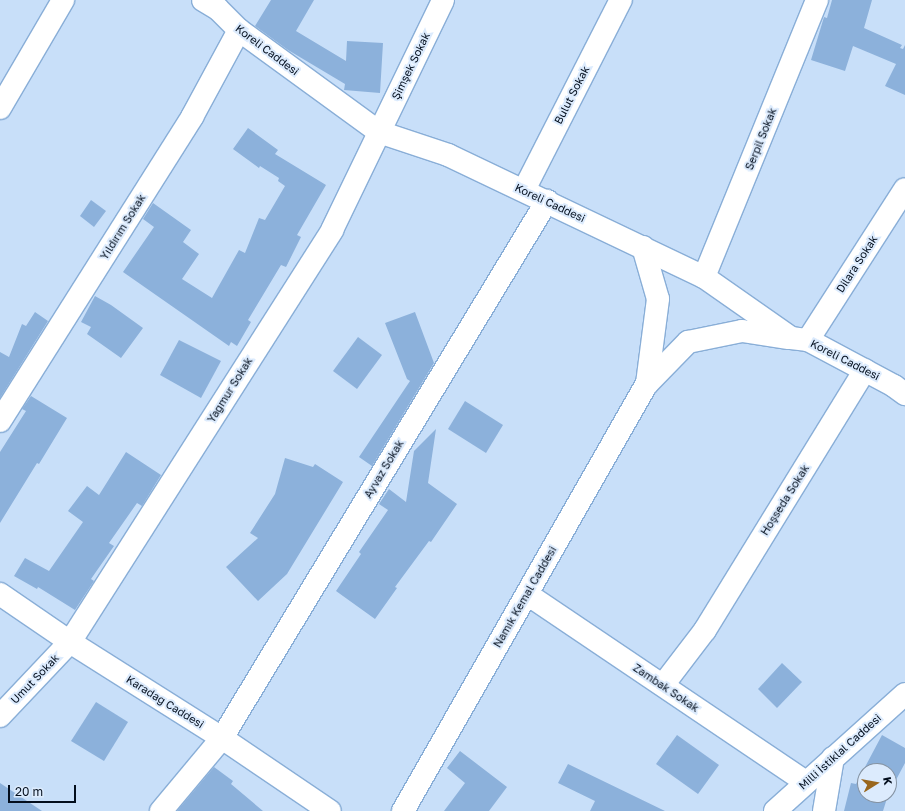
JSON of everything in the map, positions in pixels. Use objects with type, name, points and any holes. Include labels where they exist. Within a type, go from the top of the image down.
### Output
[{"type":"street","points":[[0,108],[64,0]]},
{"type":"street","name":"Koreli Caddesi","points":[[203,0],[218,9],[239,30],[379,132],[448,155],[704,277],[800,339],[865,370],[894,386],[905,394]]},
{"type":"street","name":"Şimşek Sokak","points":[[379,132],[443,0]]},
{"type":"street","name":"Bulut Sokak","points":[[524,190],[621,0]]},
{"type":"street","name":"Serpil Sokak","points":[[704,277],[817,0]]},
{"type":"street","name":"Yıldırım Sokak","points":[[0,421],[192,118],[239,30]]},
{"type":"street","name":"Yağmur Sokak","points":[[70,642],[332,230],[379,132]]},
{"type":"street","name":"Dilara Sokak","points":[[800,339],[905,189]]},
{"type":"street","name":"Ayvaz Sokak","points":[[161,811],[222,738],[547,201]]},
{"type":"street","points":[[643,247],[658,298],[647,384]]},
{"type":"street","points":[[647,384],[688,342],[742,331],[800,339]]},
{"type":"street","name":"Hoşseda Sokak","points":[[663,685],[705,630],[865,370]]},
{"type":"street","name":"Namık Kemal Caddesi","points":[[403,811],[647,384]]},
{"type":"street","name":"Karadağ Caddesi","points":[[0,594],[70,642],[222,738],[330,811]]},
{"type":"street","name":"Zambak Sokak","points":[[527,594],[806,782]]},
{"type":"street","name":"Umut Sokak","points":[[0,716],[70,642]]},
{"type":"street","name":"Milli İstiklal Caddesi","points":[[775,811],[905,694]]},
{"type":"street","points":[[824,811],[833,758]]},
{"type":"building","points":[[271,0],[314,0],[296,31],[346,61],[347,41],[383,43],[380,93],[344,90],[345,84],[288,50],[255,26]]},
{"type":"building","points":[[832,0],[872,0],[864,28],[902,45],[900,48],[903,49],[905,45],[905,95],[885,86],[896,64],[853,46],[845,71],[811,60],[824,17],[827,18]]},
{"type":"building","points":[[248,128],[278,150],[275,154],[326,185],[297,235],[301,237],[286,267],[281,265],[248,320],[251,322],[237,346],[231,342],[229,346],[123,272],[154,227],[143,219],[153,203],[191,230],[183,242],[199,254],[182,279],[212,298],[239,250],[245,253],[259,218],[265,220],[285,186],[278,181],[279,178],[260,166],[259,168],[233,149]]},
{"type":"building","points":[[91,200],[106,211],[94,227],[80,216]]},
{"type":"building","points":[[95,296],[111,305],[143,328],[121,358],[87,334],[91,327],[81,322]]},
{"type":"building","points":[[35,312],[48,321],[0,398],[0,352],[9,357],[22,324],[26,326]]},
{"type":"building","points":[[415,312],[434,363],[372,466],[359,457],[410,381],[407,379],[385,323]]},
{"type":"building","points":[[358,337],[382,355],[357,389],[333,371]]},
{"type":"building","points":[[179,340],[221,361],[201,398],[160,375]]},
{"type":"building","points":[[31,396],[67,418],[0,523],[0,452],[26,411],[22,409]]},
{"type":"building","points":[[465,401],[503,425],[486,453],[448,429]]},
{"type":"building","points":[[436,429],[428,483],[457,504],[431,542],[429,541],[395,587],[397,588],[375,619],[336,591],[361,554],[359,552],[388,510],[379,504],[389,489],[406,502],[414,451]]},
{"type":"building","points":[[126,452],[161,475],[142,506],[137,503],[109,543],[114,546],[91,579],[94,581],[75,610],[38,587],[37,589],[14,576],[25,558],[49,571],[83,522],[68,511],[87,486],[99,495]]},
{"type":"building","points":[[285,458],[313,467],[315,464],[343,482],[287,574],[258,601],[226,567],[258,538],[250,533],[275,494]]},
{"type":"building","points":[[782,663],[802,682],[777,708],[758,689]]},
{"type":"building","points":[[96,702],[128,722],[104,761],[71,741]]},
{"type":"building","points":[[677,735],[719,765],[698,794],[656,764]]},
{"type":"building","points":[[882,735],[905,748],[905,763],[897,778],[897,763],[867,763]]},
{"type":"building","points":[[460,751],[507,787],[489,811],[444,811],[465,783],[447,768]]},
{"type":"building","points":[[568,764],[665,811],[590,811],[595,801],[558,783]]},
{"type":"building","points":[[214,767],[233,781],[231,784],[263,811],[177,811]]},
{"type":"building","points":[[857,782],[857,803],[886,803],[883,811],[844,811],[851,783],[856,784]]},
{"type":"building","points":[[0,783],[42,811],[0,811]]}]
